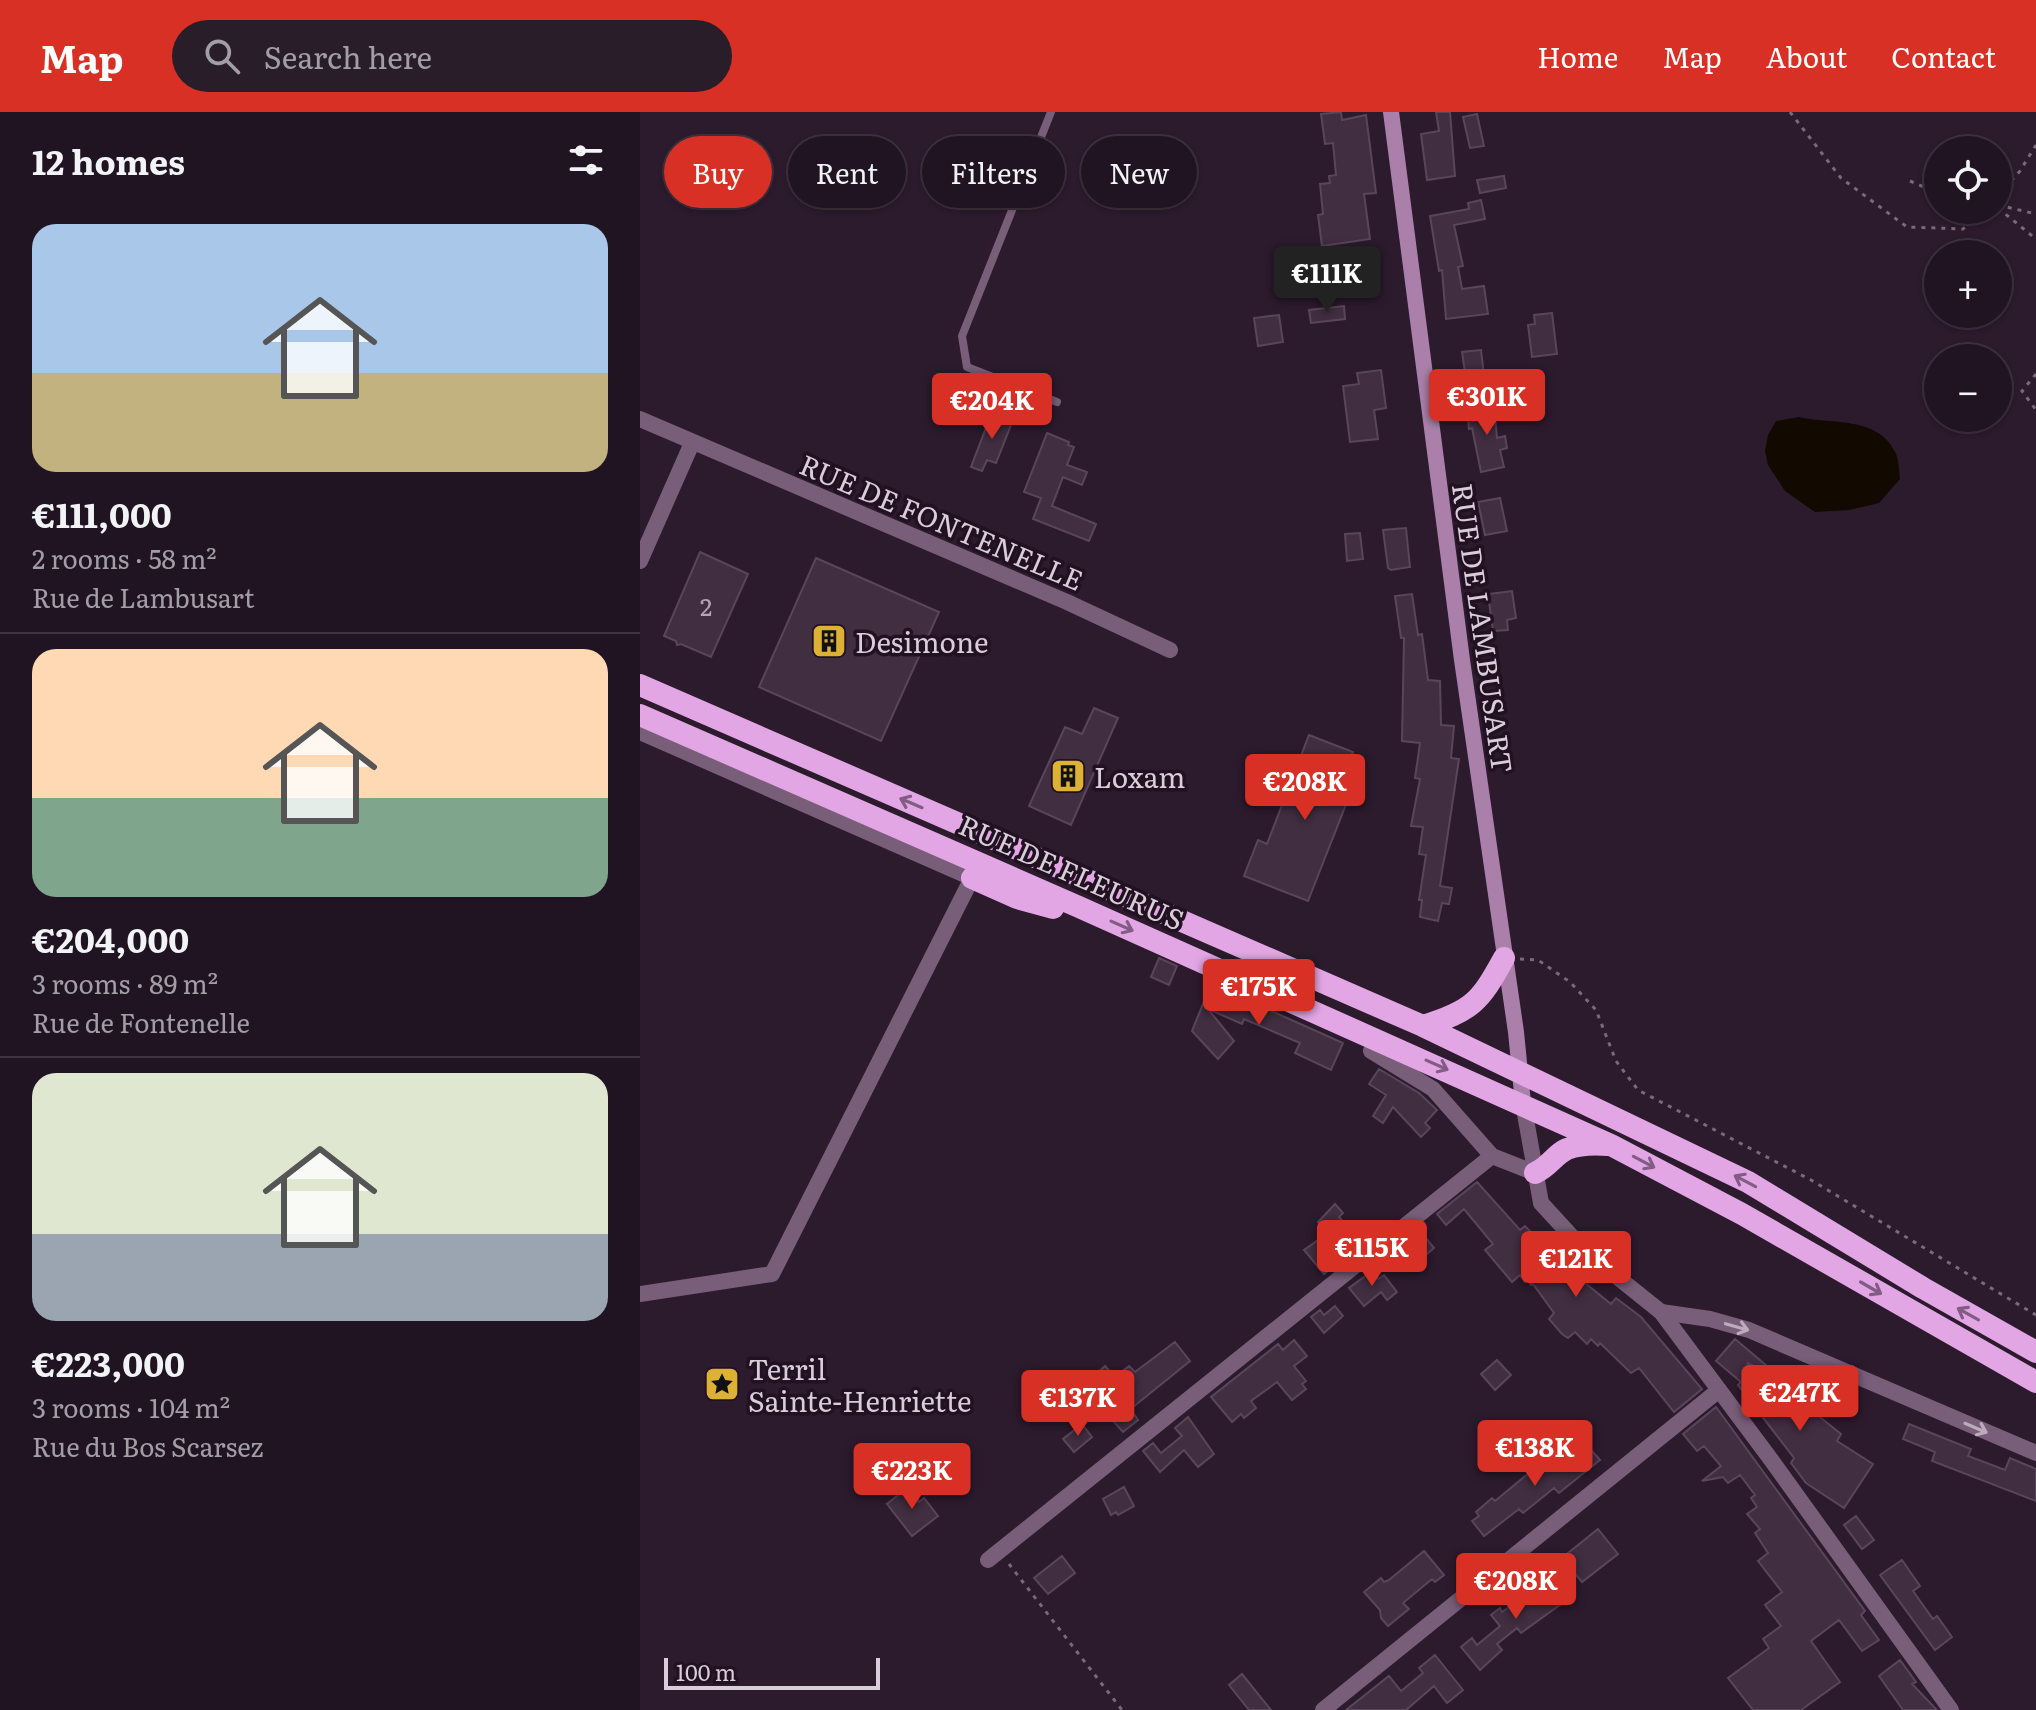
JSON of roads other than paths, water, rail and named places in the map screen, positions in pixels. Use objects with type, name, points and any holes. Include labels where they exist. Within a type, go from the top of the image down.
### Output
[{"type":"highway","name":"RUE DE FLEURUS","points":[[642,685],[1423,1026],[1521,1072],[1748,1182],[2036,1352]]},
{"type":"highway","name":"RUE DE FLEURUS","points":[[640,715],[1523,1103],[1611,1145],[1742,1214],[2036,1382]]},
{"type":"highway","points":[[972,878],[1017,898],[1055,908],[1079,907]]},
{"type":"highway","points":[[1423,1026],[1457,1015],[1486,992],[1504,958]]},
{"type":"highway","points":[[1535,1173],[1549,1167],[1568,1148],[1590,1144],[1611,1145]]},
{"type":"main road","name":"RUE DE LAMBUSART","points":[[1391,112],[1523,1103]]},
{"type":"street","name":"RUE DE FONTENELLE","points":[[640,419],[1067,602],[1170,650]]},
{"type":"street","points":[[640,561],[692,443]]},
{"type":"street","points":[[640,732],[972,878],[772,1274],[640,1294]]},
{"type":"street","points":[[1371,1051],[1433,1089],[1492,1156],[1535,1173]]},
{"type":"street","points":[[1523,1103],[1541,1203],[1585,1251],[1661,1312],[1951,1710]]},
{"type":"street","points":[[993,1556],[1492,1156]]},
{"type":"street","points":[[1661,1312],[1710,1319],[1749,1330],[2036,1453]]},
{"type":"street","points":[[1323,1710],[1719,1390]]},
{"type":"lane","points":[[1051,112],[962,336],[967,367],[1057,402]]},
{"type":"place","name":"Desimone","points":[[829,641]]},
{"type":"place","name":"Loxam","points":[[1068,776]]},
{"type":"place","name":"Terril Sainte-Henriette","points":[[722,1384]]}]
